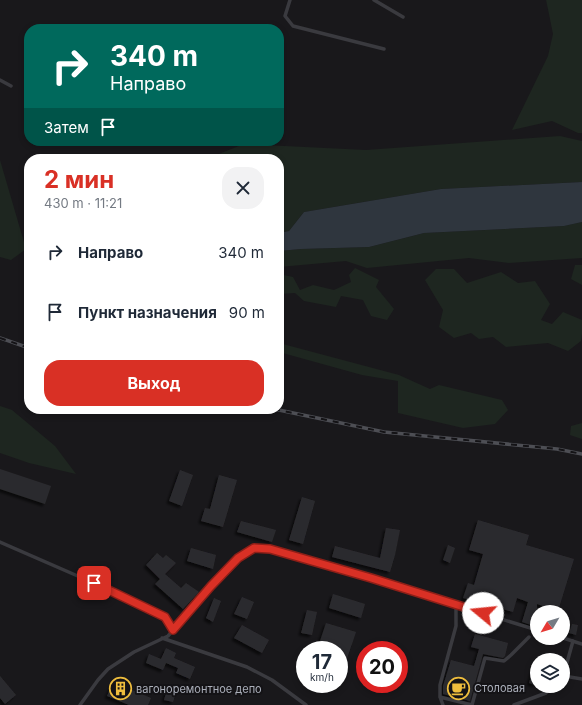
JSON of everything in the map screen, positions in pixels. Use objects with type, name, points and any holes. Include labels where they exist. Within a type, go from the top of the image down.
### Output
[{"type":"lane","points":[[290,0],[286,16],[293,26],[384,49]]},
{"type":"lane","points":[[374,0],[403,17]]},
{"type":"lane","points":[[0,80],[11,86]]},
{"type":"lane","points":[[0,542],[80,577],[165,617],[173,630]]},
{"type":"lane","points":[[80,705],[108,669],[134,652],[168,636],[211,586],[238,558],[254,548],[270,549],[530,628]]},
{"type":"lane","points":[[443,705],[440,697],[440,685],[456,626],[456,605]]},
{"type":"lane","points":[[440,697],[472,705],[485,658],[504,661],[528,637]]},
{"type":"lane","points":[[162,638],[247,667],[272,680],[306,705]]},
{"type":"lane","points":[[570,640],[582,644]]},
{"type":"lane","points":[[570,653],[573,641]]},
{"type":"lane","points":[[570,677],[582,679]]},
{"type":"lane","points":[[514,705],[546,693]]},
{"type":"shaded area","points":[[546,0],[582,0],[582,133],[578,133],[552,121],[512,130],[548,56],[553,34]]},
{"type":"shaded area","points":[[560,136],[582,141],[582,182],[441,189],[304,212],[289,231],[284,232],[284,154],[219,154],[239,146],[284,146],[366,150]]},
{"type":"shaded area","points":[[0,160],[24,242],[24,250],[11,260],[0,257]]},
{"type":"shaded area","points":[[582,182],[582,222],[564,226],[424,233],[369,247],[284,251],[284,232],[289,231],[304,212],[441,189]]},
{"type":"shaded area","points":[[582,222],[582,258],[509,263],[469,258],[367,268],[346,261],[284,267],[284,251],[369,247],[424,233],[564,226]]},
{"type":"shaded area","points":[[575,265],[582,265],[582,285],[571,279]]},
{"type":"shaded area","points":[[355,268],[379,280],[376,287],[394,309],[387,320],[371,316],[363,300],[341,296],[336,307],[304,301],[295,293],[284,294],[284,275],[293,277],[300,290],[313,285],[334,290],[351,282],[349,275]]},
{"type":"shaded area","points":[[436,269],[454,269],[467,283],[501,272],[518,283],[535,281],[550,304],[541,320],[552,324],[563,312],[582,320],[581,341],[568,351],[548,343],[506,347],[493,337],[479,339],[471,333],[454,338],[439,327],[443,310],[425,280]]},
{"type":"shaded area","points":[[284,344],[399,375],[430,389],[439,385],[502,400],[508,410],[495,424],[463,428],[398,413],[398,381],[362,375],[284,353]]},
{"type":"shaded area","points":[[0,406],[12,410],[55,446],[76,474],[29,463],[0,453]]},
{"type":"shaded area","points":[[582,423],[582,439],[570,435],[571,426]]},
{"type":"building","points":[[0,469],[51,486],[45,504],[0,489]]},
{"type":"building","points":[[180,470],[193,475],[182,506],[169,501]]},
{"type":"building","points":[[219,475],[237,480],[223,527],[201,521],[205,508],[210,509]]},
{"type":"building","points":[[302,497],[315,501],[303,544],[289,540]]},
{"type":"building","points":[[478,520],[529,535],[526,545],[574,559],[560,605],[530,605],[530,625],[522,622],[528,602],[517,598],[513,612],[463,598],[468,583],[474,585],[483,554],[469,550]]},
{"type":"building","points":[[241,521],[276,530],[272,542],[237,532]]},
{"type":"building","points":[[386,528],[400,530],[390,572],[332,557],[335,546],[380,558]]},
{"type":"building","points":[[448,545],[455,548],[450,563],[443,560]]},
{"type":"building","points":[[191,548],[216,555],[213,569],[187,561]]},
{"type":"building","points":[[157,553],[163,558],[166,555],[176,563],[165,574],[181,588],[186,583],[199,592],[183,609],[155,584],[160,579],[146,565]]},
{"type":"building","points":[[333,594],[365,604],[361,618],[329,608]]},
{"type":"building","points":[[242,597],[254,602],[247,619],[234,614]]},
{"type":"building","points":[[214,598],[221,601],[213,622],[206,618]]},
{"type":"building","points":[[307,610],[317,612],[312,635],[301,633]]},
{"type":"building","points":[[326,623],[356,632],[348,656],[348,641],[320,641]]},
{"type":"building","points":[[572,624],[578,625],[576,635],[570,633]]},
{"type":"building","points":[[242,625],[269,640],[262,653],[234,638]]},
{"type":"building","points":[[475,634],[508,643],[505,656],[503,658],[483,654],[470,701],[443,694],[443,686],[451,660],[474,666],[479,649],[471,647]]},
{"type":"building","points":[[166,648],[176,653],[174,658],[195,667],[190,679],[176,673],[178,668],[166,663],[163,670],[146,663],[149,654],[161,659]]},
{"type":"building","points":[[0,676],[16,695],[5,704],[0,698]]},
{"type":"building","name":"вагоноремонтное депо","points":[[113,682],[151,698],[148,705],[129,705],[107,696]]},
{"type":"building","points":[[168,686],[177,689],[173,702],[164,700]]},
{"type":"railway","points":[[0,338],[24,346]]},
{"type":"railway","points":[[284,411],[384,432],[557,449],[582,454]]},
{"type":"place","name":"Столовая","points":[[459,688]]},
{"type":"place","name":"вагоноремонтное депо","points":[[120,689]]},
{"type":"route","points":[[94,583],[165,617],[173,630],[211,586],[238,558],[254,548],[270,549],[371,578],[483,613]]}]
